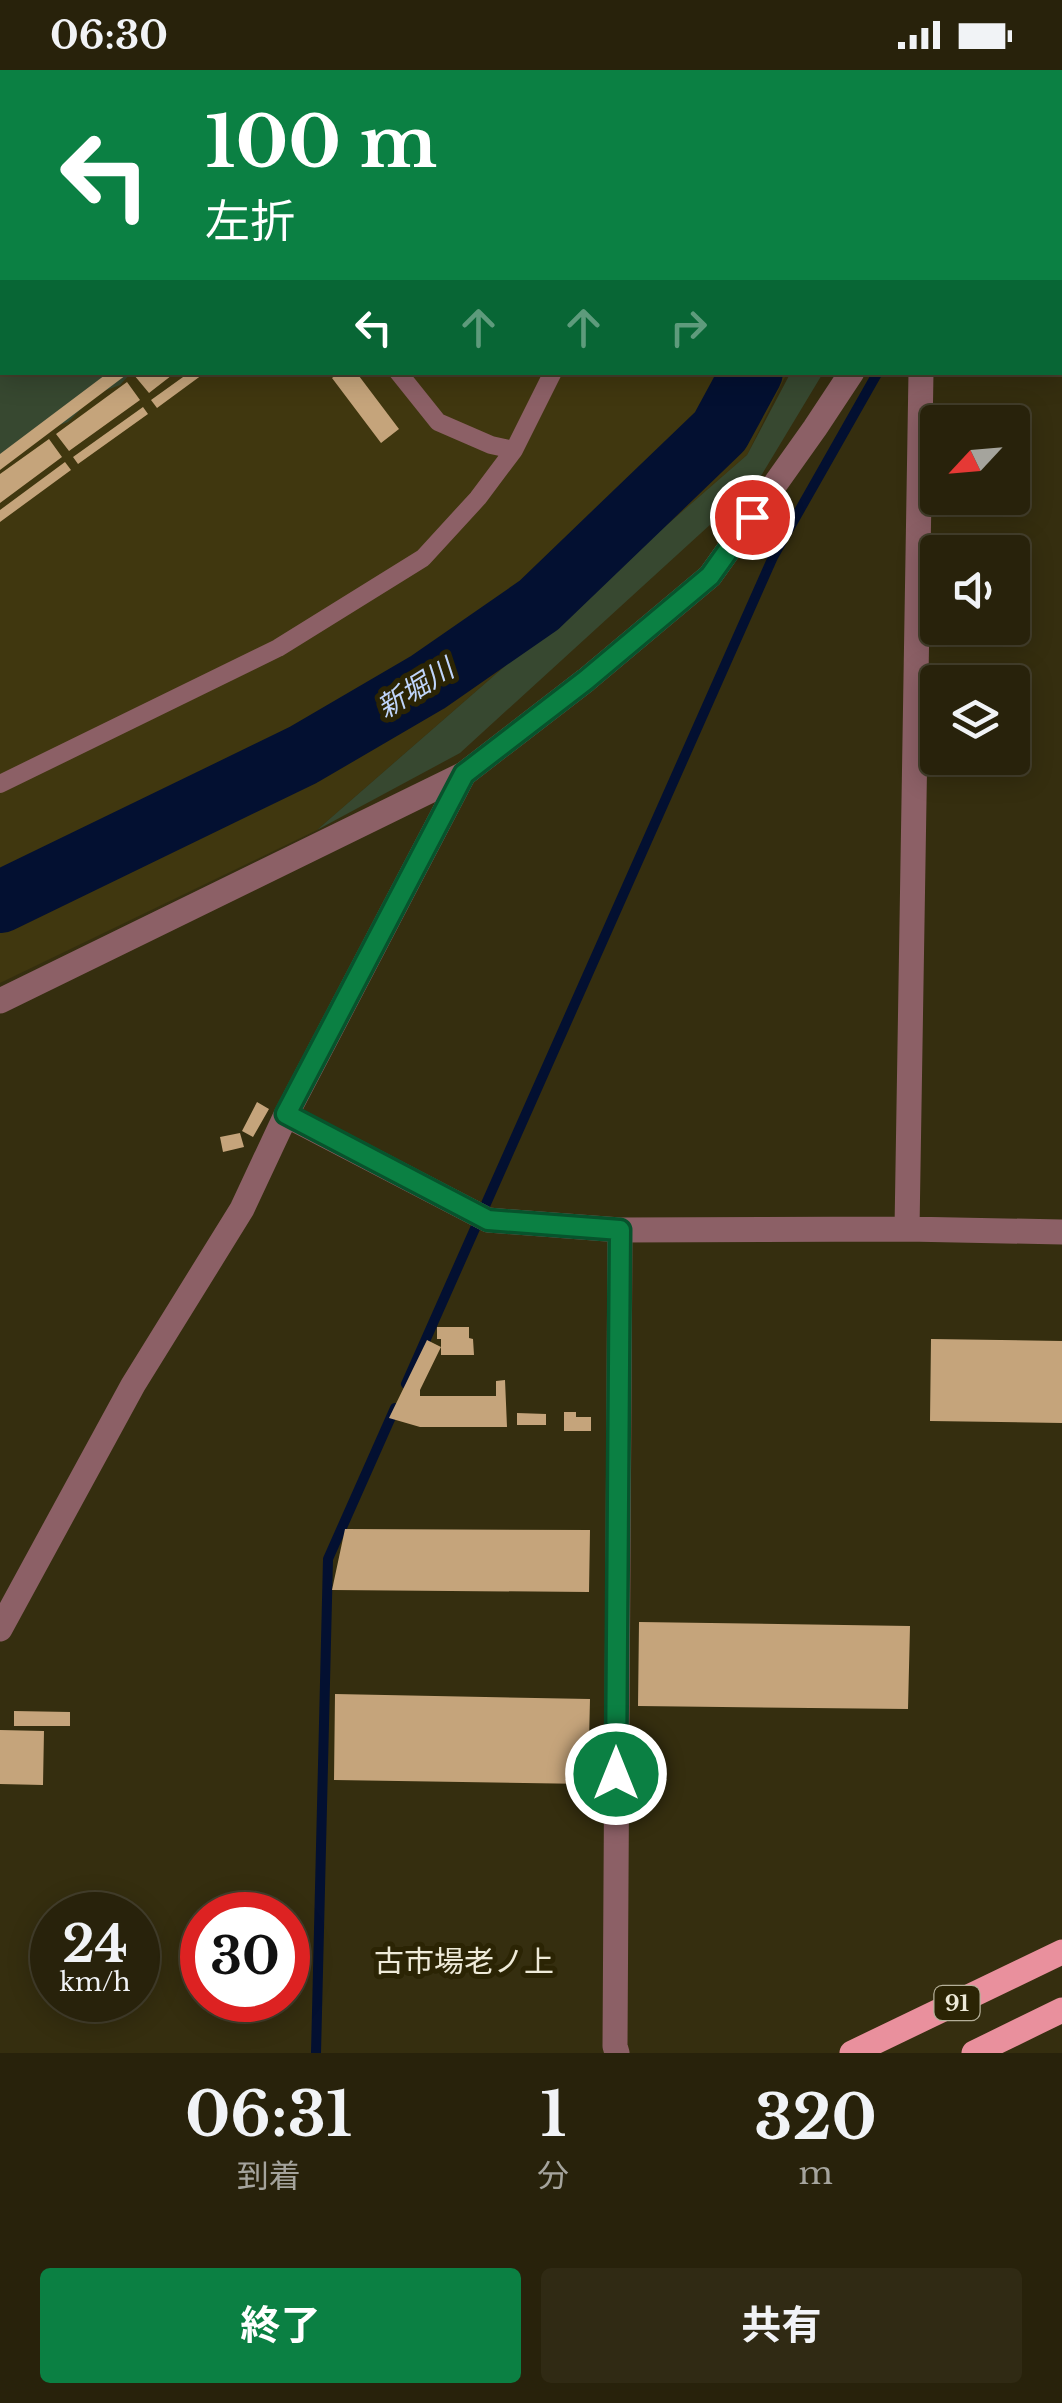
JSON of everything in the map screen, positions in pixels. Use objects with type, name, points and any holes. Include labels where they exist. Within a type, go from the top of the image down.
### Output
[{"type":"main road","name":"91","points":[[852,2053],[1062,1952]]},
{"type":"main road","name":"91","points":[[974,2053],[1062,2010]]},
{"type":"street","points":[[0,1001],[464,774],[586,680],[710,576],[850,375]]},
{"type":"street","points":[[908,1229],[921,375]]},
{"type":"street","points":[[0,1629],[133,1384],[242,1209],[286,1114],[464,774]]},
{"type":"street","points":[[286,1114],[488,1220],[620,1230],[1062,1232]]},
{"type":"street","points":[[617,2053],[620,1230]]},
{"type":"lane","points":[[400,375],[438,422],[490,445],[514,450]]},
{"type":"lane","points":[[0,784],[278,648],[423,558],[478,498],[514,450],[552,375]]},
{"type":"shaded area","points":[[0,375],[786,375],[747,455],[317,830],[0,983]]},
{"type":"green space","points":[[0,375],[129,375],[120,385],[96,394],[68,422],[35,434],[0,464]]},
{"type":"green space","points":[[789,375],[822,375],[758,481],[460,753],[317,830],[747,455]]},
{"type":"building","points":[[105,375],[126,375],[0,470],[0,454]]},
{"type":"building","points":[[134,375],[172,375],[149,393]]},
{"type":"building","points":[[186,375],[202,375],[157,408],[151,400]]},
{"type":"building","points":[[358,375],[399,429],[381,443],[332,378]]},
{"type":"building","points":[[127,382],[140,400],[69,451],[56,434]]},
{"type":"building","points":[[143,407],[148,414],[78,464],[73,457]]},
{"type":"building","points":[[49,439],[62,457],[0,503],[0,474]]},
{"type":"building","points":[[65,462],[71,470],[0,522],[0,510]]},
{"type":"building","points":[[257,1102],[269,1109],[253,1137],[242,1131]]},
{"type":"building","points":[[240,1133],[244,1147],[223,1152],[220,1137]]},
{"type":"building","points":[[437,1327],[469,1327],[474,1355],[441,1355]]},
{"type":"building","points":[[931,1339],[1062,1341],[1062,1423],[930,1421]]},
{"type":"building","points":[[427,1340],[441,1347],[420,1396],[496,1396],[496,1381],[505,1380],[507,1427],[420,1427],[389,1418]]},
{"type":"building","points":[[564,1412],[591,1417],[591,1431],[564,1431]]},
{"type":"building","points":[[517,1413],[546,1414],[546,1425],[517,1425]]},
{"type":"building","points":[[345,1529],[590,1530],[589,1592],[332,1590]]},
{"type":"building","points":[[639,1622],[910,1626],[908,1709],[638,1706]]},
{"type":"building","points":[[335,1694],[590,1699],[588,1784],[334,1780]]},
{"type":"building","points":[[14,1711],[70,1712],[70,1726],[14,1726]]},
{"type":"building","points":[[0,1730],[44,1731],[43,1785],[0,1784]]},
{"type":"waterway","name":"新堀川","points":[[0,902],[303,755],[428,682],[539,605],[720,431],[750,375]]},
{"type":"waterway","points":[[406,1384],[773,557],[876,375]]},
{"type":"waterway","points":[[316,2053],[328,1559],[395,1408]]},
{"type":"district","name":"古市場老ノ上","points":[[464,1962]]},
{"type":"route","points":[[616,1774],[620,1230],[488,1220],[286,1114],[464,774],[586,680],[710,576],[752,517]]}]
